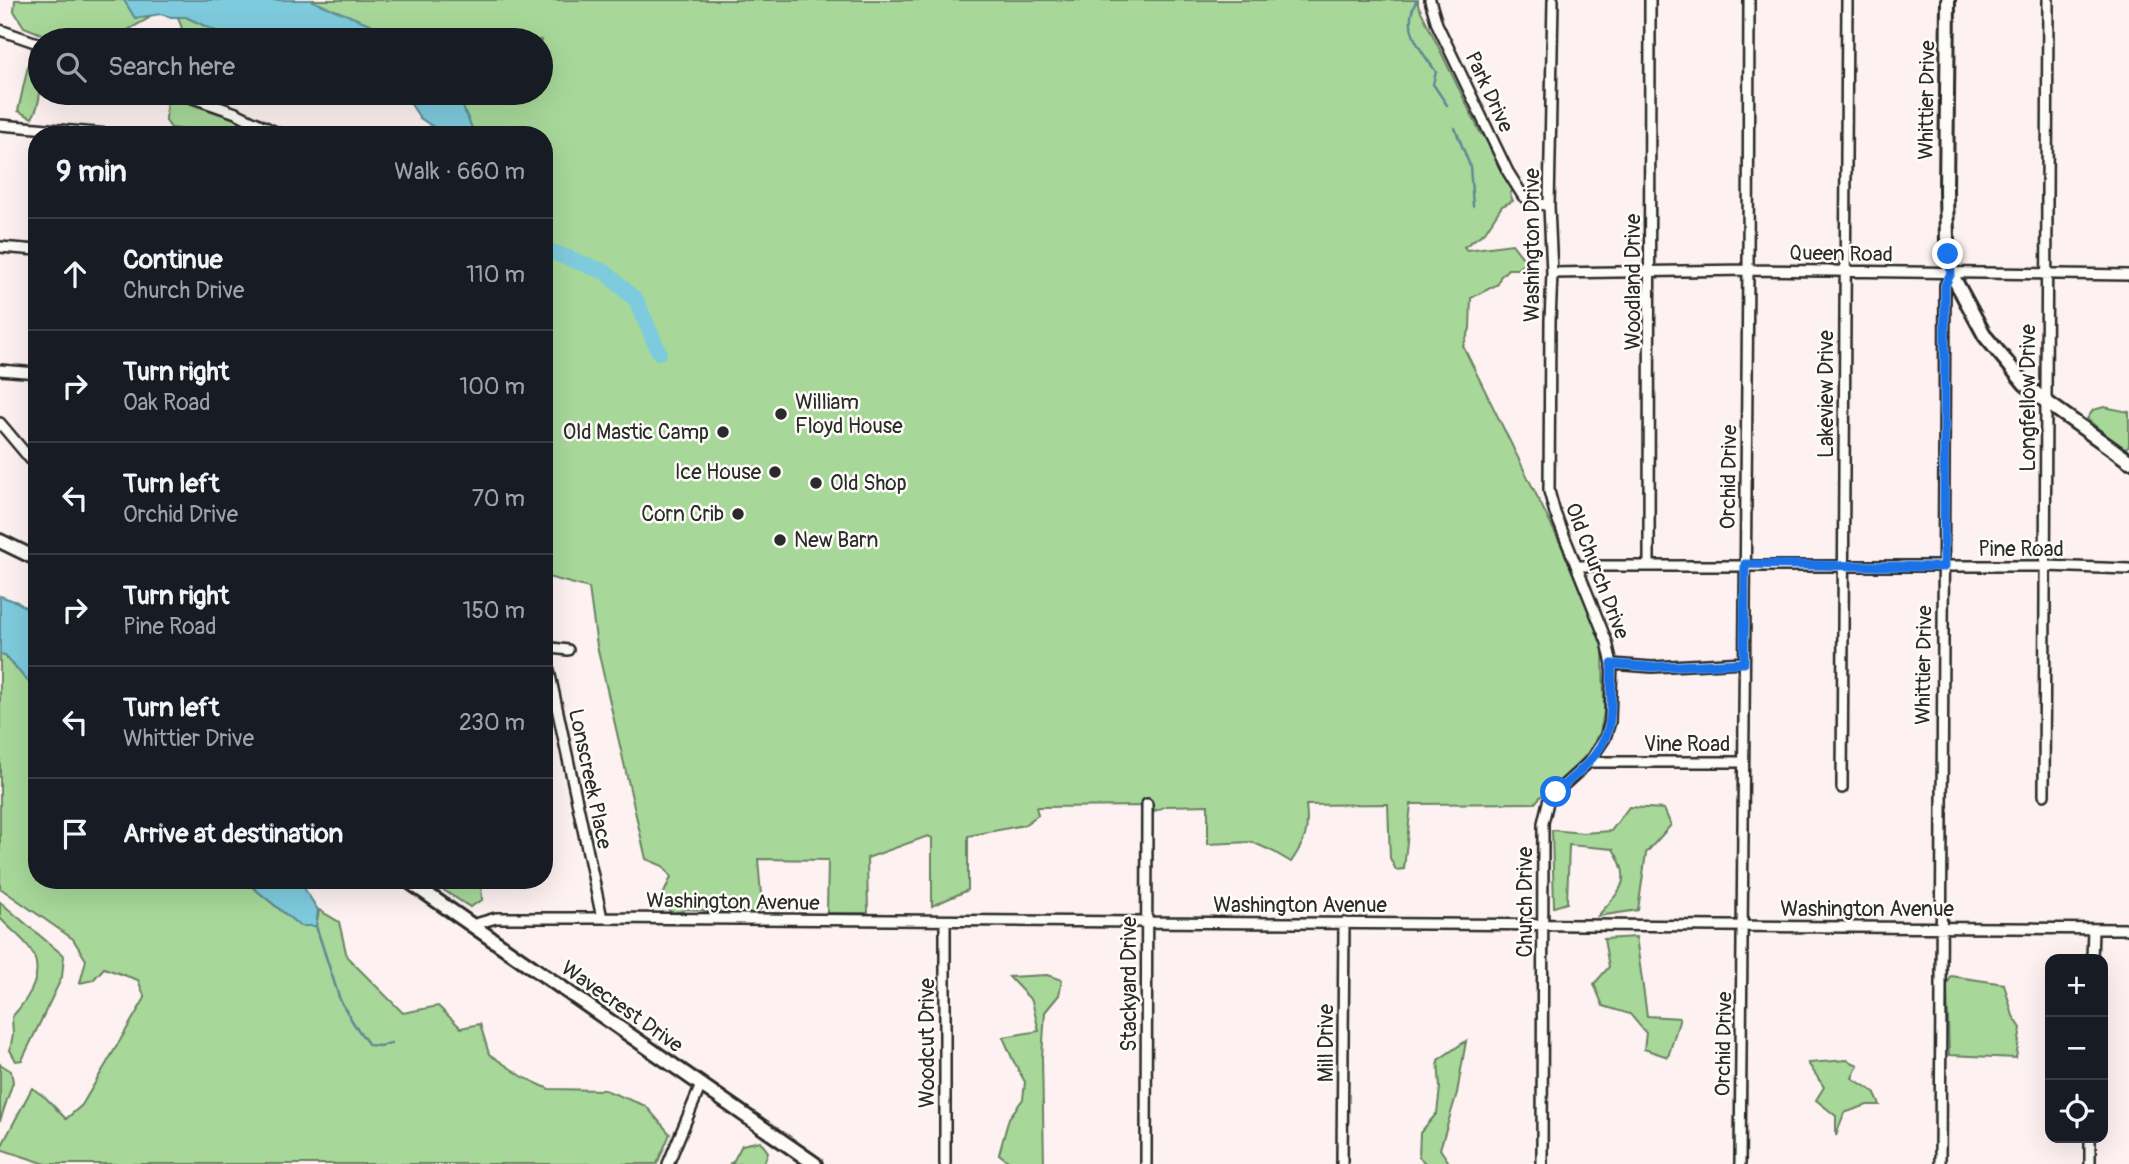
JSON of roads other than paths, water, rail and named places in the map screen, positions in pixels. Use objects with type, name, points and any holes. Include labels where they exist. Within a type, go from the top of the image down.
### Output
[{"type":"street","name":"Park Drive","points":[[1430,0],[1437,24],[1508,172],[1523,197],[1549,206]]},
{"type":"street","name":"Washington Drive","points":[[1549,491],[1552,273],[1549,206],[1553,0]]},
{"type":"street","name":"Woodland Drive","points":[[1649,565],[1650,0]]},
{"type":"street","name":"Orchid Drive","points":[[1740,1164],[1749,0]]},
{"type":"street","name":"Lakeview Drive","points":[[1842,788],[1847,0]]},
{"type":"street","name":"Whittier Drive","points":[[1940,1164],[1945,285],[1951,273],[1946,190],[1948,0]]},
{"type":"street","name":"Longfellow Drive","points":[[2043,795],[2048,0]]},
{"type":"street","points":[[0,30],[28,40]]},
{"type":"street","points":[[213,105],[265,126]]},
{"type":"street","points":[[0,125],[28,127]]},
{"type":"street","points":[[0,247],[28,249]]},
{"type":"street","name":"Queen Road","points":[[1552,273],[1748,270],[2129,275]]},
{"type":"street","points":[[1951,273],[1984,336],[2025,384],[2129,461]]},
{"type":"street","points":[[0,370],[28,372]]},
{"type":"street","points":[[0,423],[28,456]]},
{"type":"street","name":"Old Church Drive","points":[[1549,491],[1555,513],[1607,642],[1612,664]]},
{"type":"street","points":[[0,541],[28,555]]},
{"type":"street","name":"Pine Road","points":[[1577,566],[1745,564],[2129,569]]},
{"type":"street","points":[[553,648],[568,650]]},
{"type":"street","points":[[1612,664],[1652,667],[1744,663]]},
{"type":"street","name":"Church Drive","points":[[1542,1164],[1544,814],[1548,802],[1556,792],[1589,762],[1605,738],[1610,722],[1612,664]]},
{"type":"street","name":"Lonscreek Place","points":[[553,689],[602,918]]},
{"type":"street","name":"Vine Road","points":[[1589,762],[1743,762]]},
{"type":"street","name":"Stackyard Drive","points":[[1146,1164],[1147,804]]},
{"type":"street","name":"Wavecrest Drive","points":[[420,889],[815,1164]]},
{"type":"street","name":"Washington Avenue","points":[[472,925],[496,918],[602,918],[2129,929]]},
{"type":"street","name":"Woodcut Drive","points":[[945,921],[945,1164]]},
{"type":"street","name":"Mill Drive","points":[[1342,1164],[1344,923]]},
{"type":"street","points":[[2092,929],[2092,954]]},
{"type":"street","points":[[668,1164],[701,1086]]},
{"type":"street","points":[[2090,1164],[2091,1143]]},
{"type":"water","points":[[124,0],[310,0],[380,28],[209,28],[186,17],[161,14],[135,18]]},
{"type":"water","points":[[412,105],[462,105],[471,126],[432,126],[420,118]]},
{"type":"water","points":[[0,596],[28,609],[28,681],[5,655],[0,654]]},
{"type":"water","points":[[255,889],[305,889],[318,910],[316,926],[300,926]]},
{"type":"waterway","points":[[1417,0],[1411,20],[1414,38],[1436,72],[1433,84],[1447,105]]},
{"type":"waterway","points":[[1455,128],[1470,166],[1473,206]]},
{"type":"waterway","points":[[553,252],[605,272],[636,300],[659,352]]},
{"type":"waterway","points":[[316,926],[340,1000],[354,1024],[369,1045],[391,1043]]},
{"type":"place","name":"William Floyd House","points":[[781,414]]},
{"type":"place","name":"Old Mastic Camp","points":[[723,432]]},
{"type":"place","name":"Ice House","points":[[775,472]]},
{"type":"place","name":"Old Shop","points":[[816,483]]},
{"type":"place","name":"Corn Crib","points":[[738,514]]},
{"type":"place","name":"New Barn","points":[[780,540]]}]
